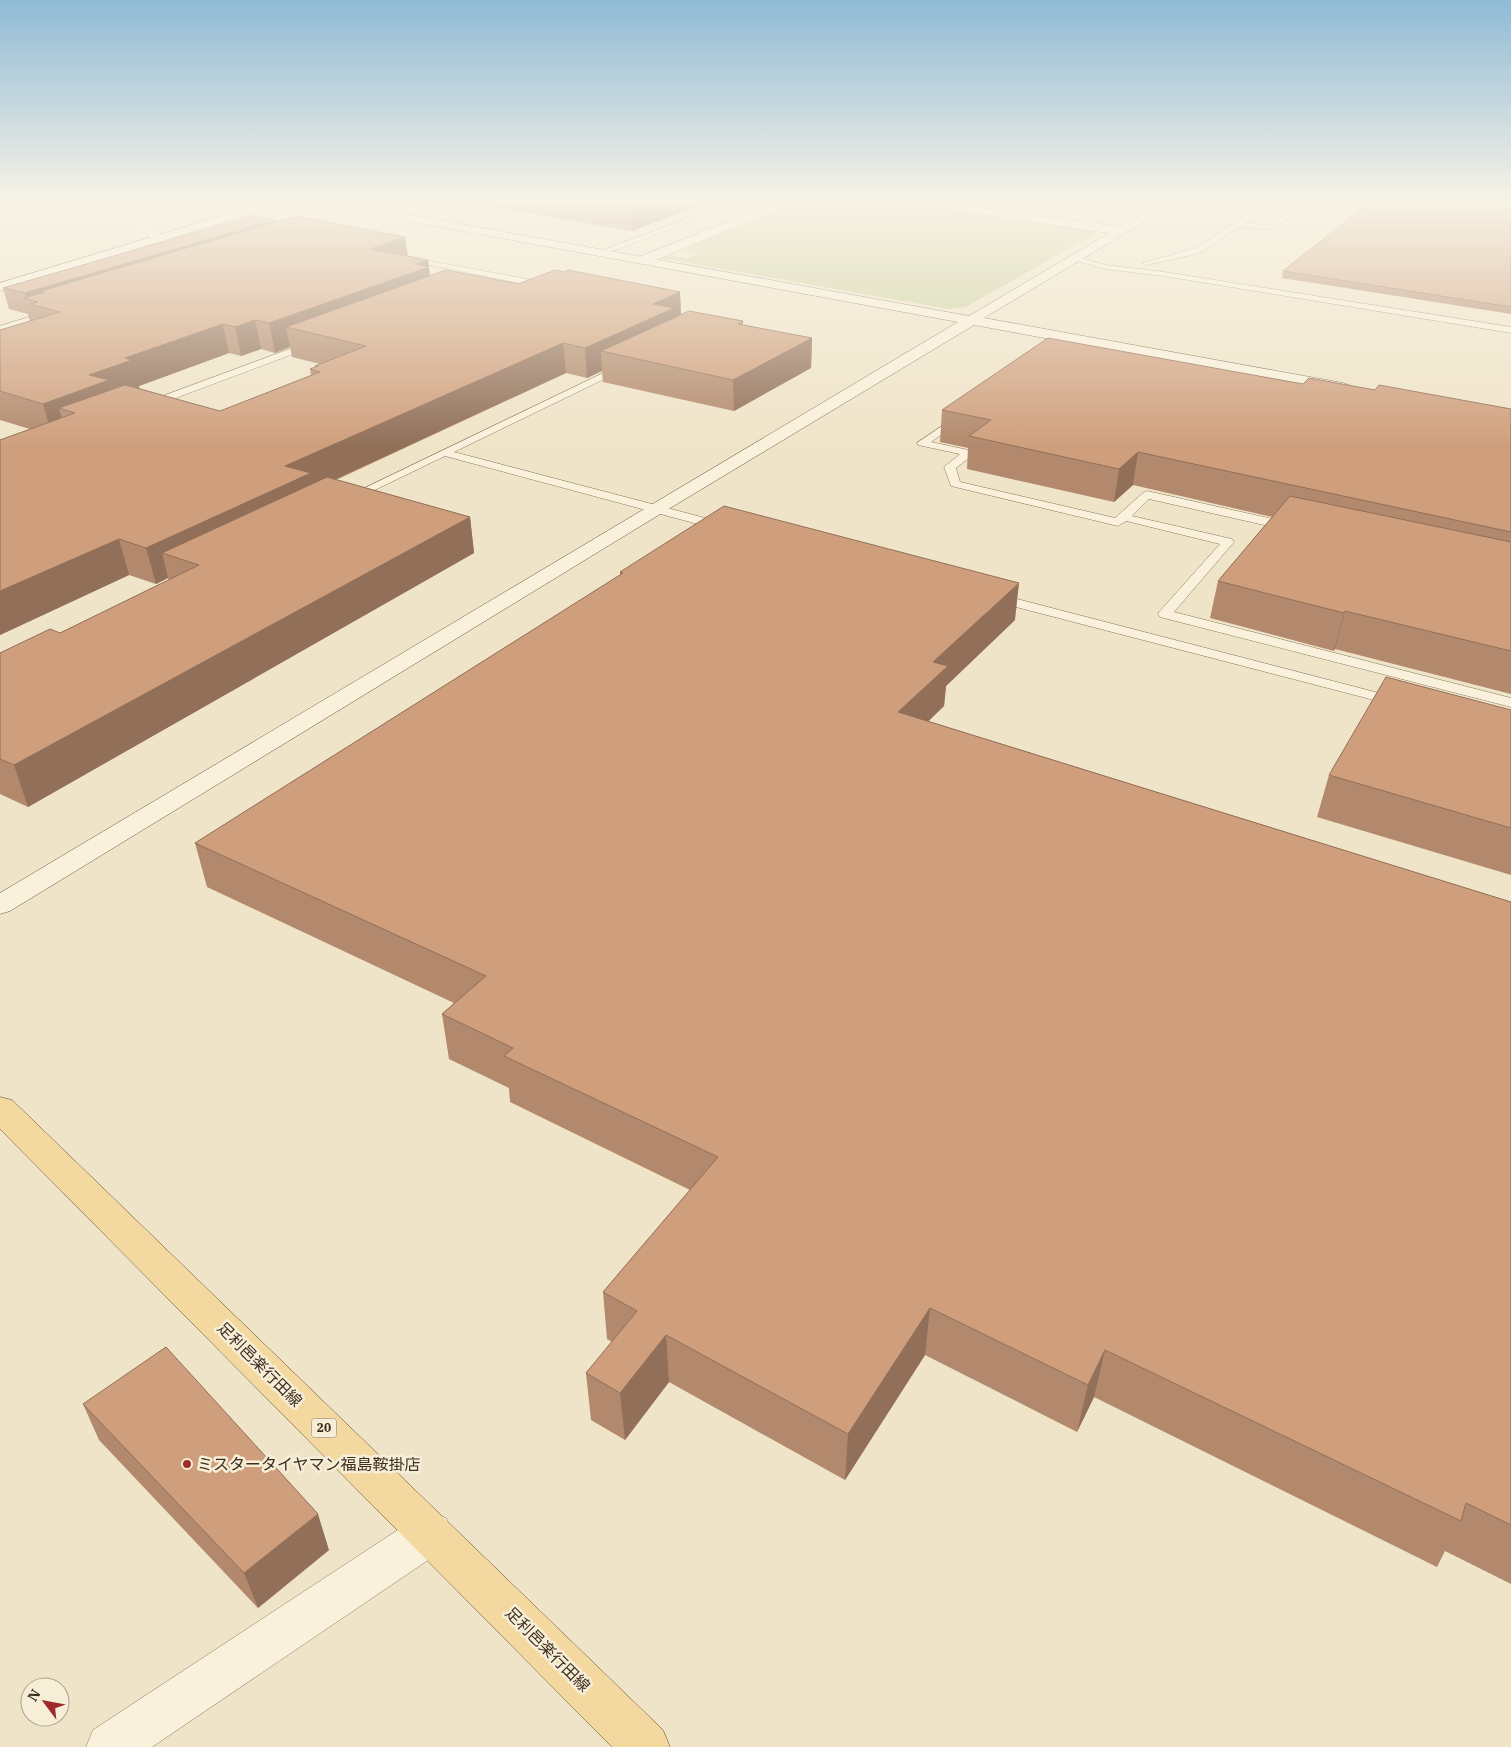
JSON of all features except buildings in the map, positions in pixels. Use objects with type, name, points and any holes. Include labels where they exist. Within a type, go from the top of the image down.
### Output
[{"type":"main road","name":"足利邑楽行田線","points":[[0,1109],[646,1747]]},
{"type":"street","points":[[778,285],[1355,390]]},
{"type":"street","points":[[0,905],[655,509],[1033,285]]},
{"type":"street","points":[[110,1747],[431,1533]]},
{"type":"lane","points":[[541,285],[560,288]]},
{"type":"lane","points":[[1229,285],[1511,330]]},
{"type":"lane","points":[[0,329],[66,309]]},
{"type":"lane","points":[[140,408],[326,338]]},
{"type":"lane","points":[[338,504],[631,363]]},
{"type":"lane","points":[[970,410],[922,443],[969,454],[950,467],[956,484],[1118,522],[1147,494],[1300,528]]},
{"type":"lane","points":[[445,452],[738,531]]},
{"type":"lane","points":[[1123,517],[1228,542],[1164,614],[1511,703]]},
{"type":"lane","points":[[980,594],[1414,707]]},
{"type":"green space","points":[[811,285],[1005,285],[966,307],[949,309]]},
{"type":"place","name":"ミスタータイヤマン福島鞍掛店","points":[[187,1464]]}]
